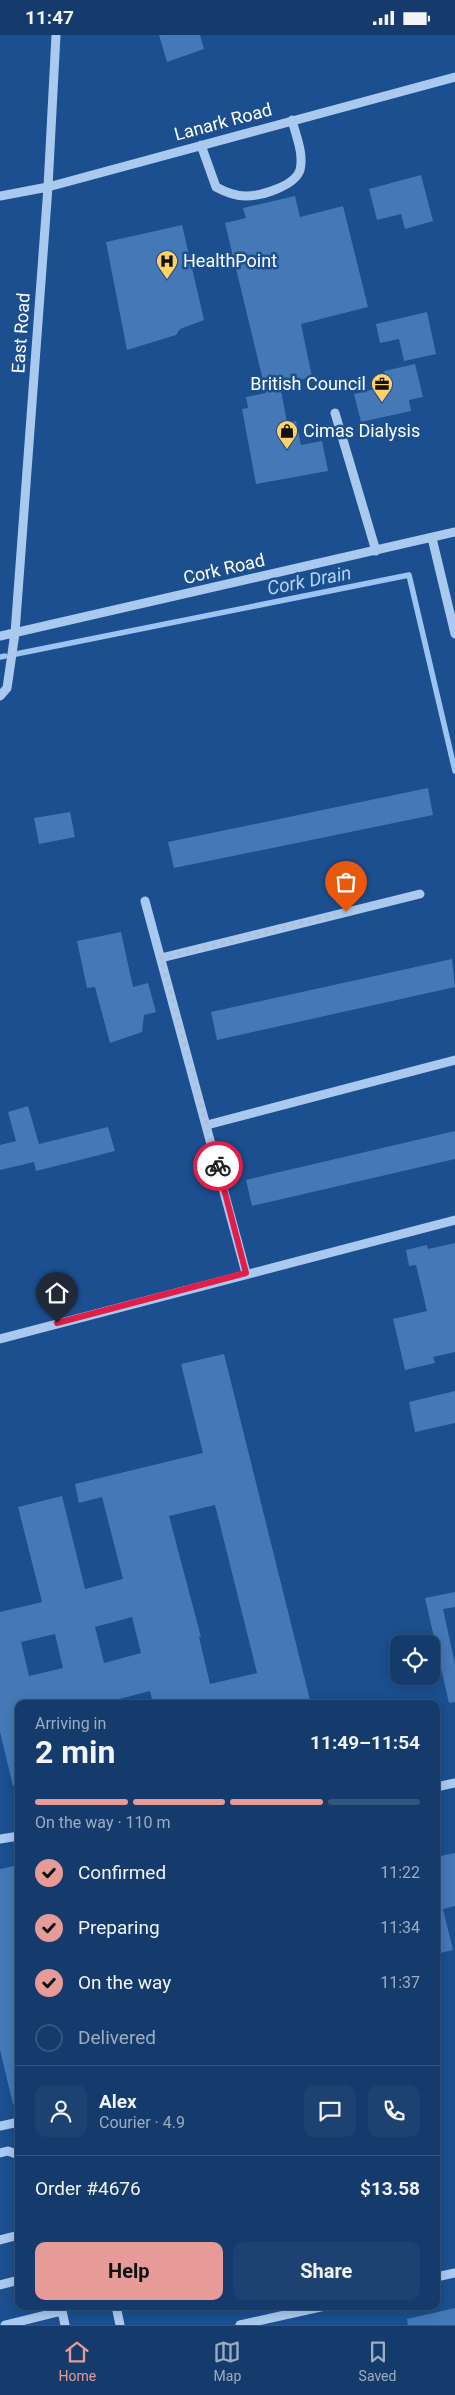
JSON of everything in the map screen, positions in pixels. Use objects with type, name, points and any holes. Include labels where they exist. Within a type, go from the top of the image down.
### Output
[{"type":"street","name":"East Road","points":[[0,696],[6,688],[15,633],[48,187],[56,35]]},
{"type":"street","name":"Lanark Road","points":[[0,196],[48,187],[455,77]]},
{"type":"street","points":[[201,145],[216,187],[230,194],[247,196],[281,187],[292,181],[300,171],[302,156],[292,120]]},
{"type":"street","points":[[335,413],[376,551]]},
{"type":"street","name":"Cork Road","points":[[0,636],[455,532]]},
{"type":"street","points":[[432,538],[455,634]]},
{"type":"street","points":[[161,958],[420,894]]},
{"type":"street","points":[[145,901],[246,1273]]},
{"type":"street","points":[[207,1125],[455,1060]]},
{"type":"street","points":[[0,1339],[246,1273],[455,1220]]},
{"type":"street","points":[[440,1786],[455,1783]]},
{"type":"street","points":[[0,1839],[15,1837]]},
{"type":"street","points":[[0,2126],[15,2123]]},
{"type":"street","points":[[0,2153],[8,2151],[15,2154]]},
{"type":"street","points":[[0,2240],[15,2236]]},
{"type":"street","points":[[440,2276],[455,2273]]},
{"type":"street","points":[[0,2285],[15,2281]]},
{"type":"street","points":[[5,2325],[58,2310]]},
{"type":"street","points":[[61,2310],[65,2325]]},
{"type":"street","points":[[117,2310],[120,2325]]},
{"type":"street","points":[[240,2325],[307,2310]]},
{"type":"building","points":[[159,35],[200,35],[204,49],[167,62]]},
{"type":"building","points":[[421,175],[433,221],[405,229],[401,214],[377,220],[369,189]]},
{"type":"building","points":[[295,196],[300,217],[343,206],[368,307],[301,324],[312,377],[280,384],[287,423],[296,421],[301,445],[322,441],[328,471],[256,484],[242,409],[248,408],[246,397],[266,393],[225,223],[246,218],[243,208]]},
{"type":"building","points":[[182,225],[204,320],[180,329],[176,335],[127,350],[106,242]]},
{"type":"building","points":[[427,312],[436,354],[404,361],[399,339],[380,343],[376,324]]},
{"type":"building","points":[[415,364],[423,397],[409,400],[411,411],[361,422],[354,394],[387,386],[384,371]]},
{"type":"building","points":[[428,788],[433,815],[174,868],[168,842]]},
{"type":"building","points":[[70,812],[75,837],[39,844],[34,818]]},
{"type":"building","points":[[121,932],[133,987],[148,983],[156,1012],[144,1015],[142,1032],[110,1043],[95,987],[87,988],[77,941]]},
{"type":"building","points":[[452,959],[455,987],[217,1040],[211,1012]]},
{"type":"building","points":[[28,1106],[39,1144],[108,1127],[115,1151],[36,1171],[34,1162],[0,1170],[0,1145],[16,1141],[8,1112]]},
{"type":"building","points":[[455,1131],[455,1159],[252,1206],[246,1180]]},
{"type":"building","points":[[455,1243],[455,1352],[433,1357],[435,1363],[405,1370],[393,1319],[427,1311],[416,1265],[409,1266],[406,1250],[427,1245],[428,1249]]},
{"type":"building","points":[[224,1354],[310,1700],[152,1700],[150,1691],[116,1700],[15,1700],[15,1786],[13,1786],[0,1732],[0,1612],[42,1602],[18,1507],[62,1496],[85,1589],[123,1579],[102,1497],[79,1503],[75,1484],[203,1453],[181,1364]],"holes":[[[215,1505],[257,1673],[210,1684],[199,1637],[201,1637],[169,1516]],[[132,1617],[141,1653],[104,1663],[95,1627]],[[55,1634],[63,1668],[29,1676],[21,1642]]]},
{"type":"building","points":[[455,1391],[455,1423],[415,1432],[409,1402]]},
{"type":"building","points":[[455,1592],[455,1607],[443,1609],[455,1664],[455,1702],[449,1703],[440,1664],[440,1635],[433,1635],[425,1598]]},
{"type":"building","points":[[455,1853],[455,1906],[443,1909],[453,1950],[440,1953],[440,1856]]},
{"type":"building","points":[[15,1866],[15,2104],[13,2104],[0,2050],[0,1869]]},
{"type":"building","points":[[455,2308],[455,2325],[408,2325],[407,2319]]},
{"type":"waterway","name":"Cork Drain","points":[[16,654],[409,575],[455,771]]},
{"type":"waterway","name":"Cork Drain","points":[[0,657],[5,656]]},
{"type":"way so far","points":[[218,1166],[161,958],[346,912]]},
{"type":"place","name":"HealthPoint","points":[[167,280]]},
{"type":"place","name":"British Council","points":[[382,403]]},
{"type":"place","name":"Cimas Dialysis","points":[[287,450]]},
{"type":"route","points":[[57,1323],[246,1273],[218,1166]]}]
